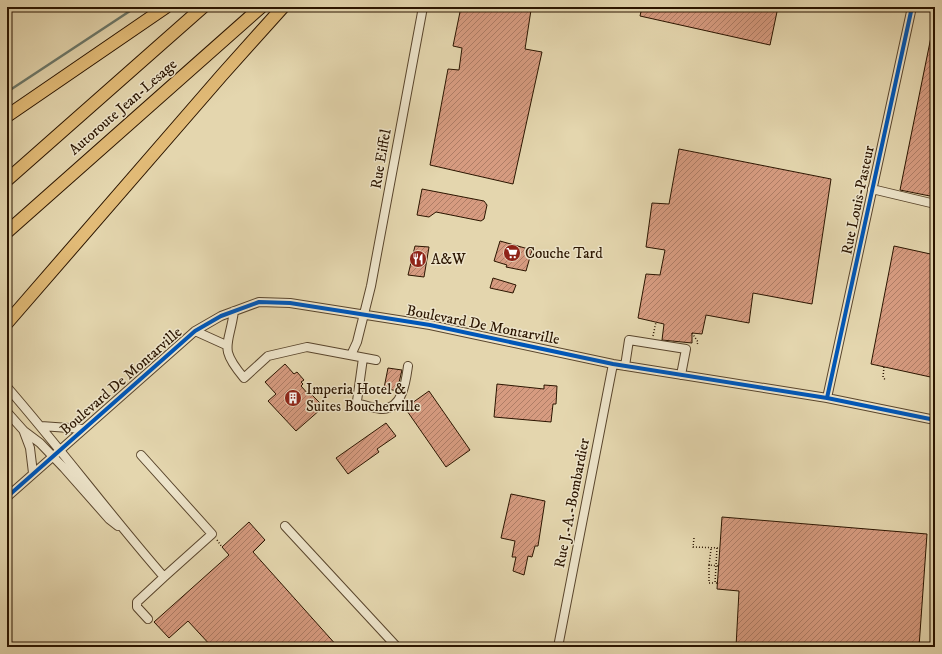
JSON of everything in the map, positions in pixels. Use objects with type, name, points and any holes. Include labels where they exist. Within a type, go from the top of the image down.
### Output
[{"type":"highway","points":[[7,116],[166,7]]},
{"type":"highway","name":"Autoroute Jean-Lesage","points":[[7,180],[203,7]]},
{"type":"highway","name":"Autoroute Jean-Lesage","points":[[7,232],[261,7]]},
{"type":"highway","points":[[7,323],[217,80],[283,7]]},
{"type":"street","name":"Rue Eiffel","points":[[351,355],[357,342],[383,222],[423,7]]},
{"type":"street","name":"Rue Louis-Pasteur","points":[[827,398],[912,7]]},
{"type":"street","points":[[872,189],[935,204]]},
{"type":"street","name":"Boulevard De Montarville","points":[[7,497],[195,331],[221,316],[259,302],[290,303],[430,325],[613,364],[827,398],[935,420]]},
{"type":"street","points":[[234,311],[226,345],[230,362],[244,378],[268,356],[307,347],[376,360]]},
{"type":"street","points":[[195,331],[226,345]]},
{"type":"street","points":[[625,366],[629,340],[686,349],[681,375]]},
{"type":"street","points":[[364,358],[357,401],[358,404],[381,409],[386,409],[401,398],[408,366]]},
{"type":"street","name":"Rue J.-A.-Bombardier","points":[[558,647],[613,364]]},
{"type":"street","name":"Boulevard De Montarville","points":[[7,387],[60,449]]},
{"type":"street","points":[[7,412],[24,431],[40,443],[109,519],[121,528],[164,577]]},
{"type":"street","points":[[41,426],[83,429]]},
{"type":"street","points":[[24,431],[30,448],[33,474]]},
{"type":"street","points":[[60,449],[69,463],[114,515],[121,528]]},
{"type":"street","points":[[141,455],[212,534],[137,602],[137,607],[148,619]]},
{"type":"street","points":[[285,526],[397,647]]},
{"type":"path","points":[[651,344],[656,322]]},
{"type":"path","points":[[692,334],[698,342],[697,345]]},
{"type":"path","points":[[884,367],[883,377],[886,381]]},
{"type":"path","points":[[694,538],[693,547],[720,548]]},
{"type":"path","points":[[711,548],[709,583],[716,583],[716,548]]},
{"type":"path","points":[[709,565],[718,566]]},
{"type":"building","points":[[461,7],[523,7],[531,10],[525,49],[542,52],[513,184],[430,165],[448,69],[459,70],[462,48],[453,46]]},
{"type":"building","points":[[642,7],[778,7],[770,45],[640,16]]},
{"type":"building","points":[[932,32],[935,32],[935,197],[900,190]]},
{"type":"building","points":[[679,149],[831,179],[812,304],[753,293],[749,323],[706,315],[702,334],[692,333],[692,343],[662,340],[664,324],[638,318],[646,274],[660,275],[665,250],[646,247],[652,203],[669,204]]},
{"type":"building","points":[[422,189],[484,201],[487,205],[484,219],[481,221],[436,212],[429,217],[417,215]]},
{"type":"building","points":[[500,241],[532,250],[526,271],[506,267],[507,265],[494,261]]},
{"type":"building","points":[[415,246],[429,247],[424,277],[408,275]]},
{"type":"building","points":[[894,246],[935,255],[935,378],[871,364]]},
{"type":"building","points":[[493,278],[516,285],[513,293],[490,288]]},
{"type":"building","name":"Imperia Hotel & Suites Boucherville","points":[[285,364],[294,374],[297,372],[304,380],[301,382],[303,384],[301,386],[309,395],[311,394],[320,403],[318,406],[321,409],[296,431],[268,401],[276,394],[265,382]]},
{"type":"building","points":[[388,368],[402,370],[397,391],[384,388]]},
{"type":"building","points":[[497,384],[544,389],[544,385],[557,386],[556,404],[553,404],[551,422],[494,417]]},
{"type":"building","points":[[429,391],[470,450],[446,467],[405,408]]},
{"type":"building","points":[[386,423],[396,436],[377,449],[379,452],[348,474],[336,458]]},
{"type":"building","points":[[511,494],[545,501],[538,546],[535,546],[532,557],[528,556],[524,575],[513,571],[516,557],[512,557],[515,541],[501,538]]},
{"type":"building","points":[[722,517],[927,534],[919,647],[736,647],[739,591],[717,589]]},
{"type":"building","points":[[249,522],[265,540],[253,552],[338,647],[212,647],[188,621],[169,638],[154,622],[229,555],[222,547]]},
{"type":"waterway","points":[[7,92],[136,7]]},
{"type":"cycle path","points":[[827,398],[912,7]]},
{"type":"cycle path","points":[[7,497],[195,331],[221,316],[259,302],[290,303],[430,325],[613,364],[827,398],[935,420]]},
{"type":"place","name":"Couche Tard","points":[[512,253]]},
{"type":"place","name":"A&W","points":[[418,259]]},
{"type":"place","name":"Imperia Hotel & Suites Boucherville","points":[[293,398]]}]
